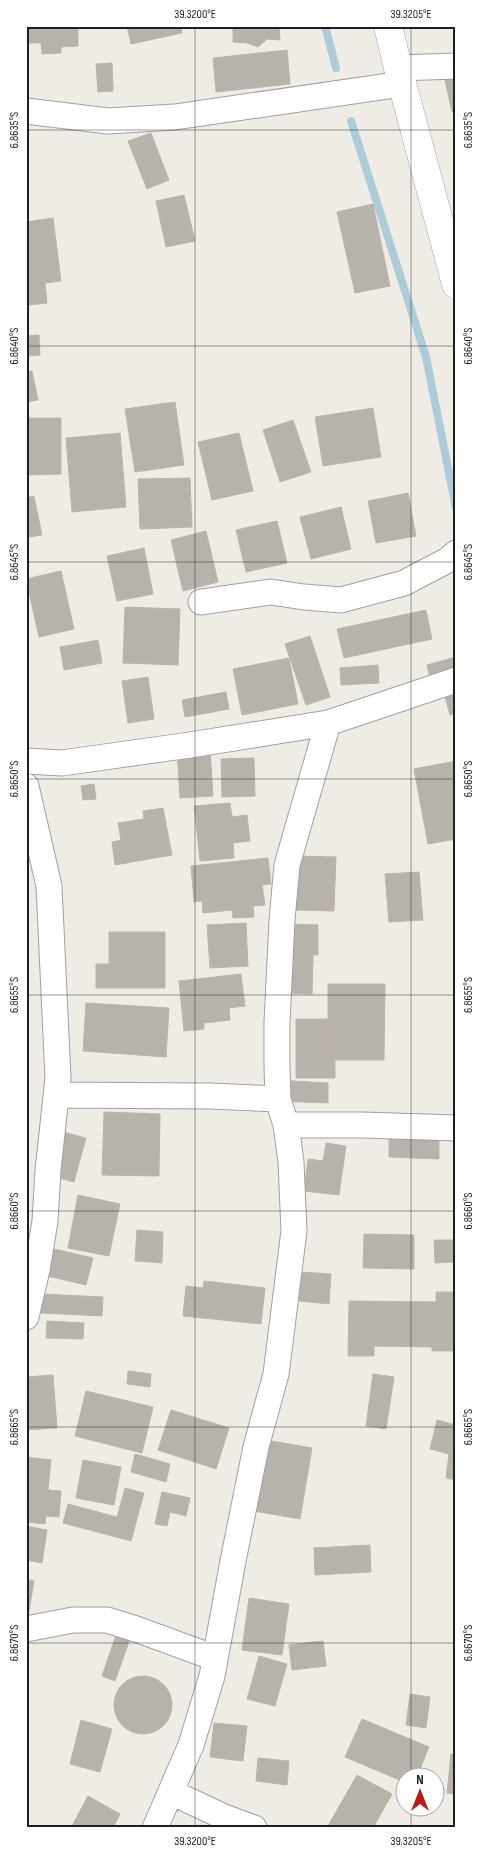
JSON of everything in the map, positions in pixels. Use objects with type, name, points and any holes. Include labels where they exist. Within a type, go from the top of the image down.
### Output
[{"type":"street","points":[[388,26],[456,284]]},
{"type":"street","points":[[26,111],[108,121],[175,117],[456,66]]},
{"type":"street","points":[[200,602],[271,592],[341,600],[404,583],[448,560],[456,553]]},
{"type":"street","points":[[26,761],[62,763],[328,723],[456,680]]},
{"type":"street","points":[[155,1828],[192,1744],[212,1676],[256,1448],[276,1374],[294,1231],[291,1162],[286,1125],[278,1099],[277,1022],[282,920],[287,865],[328,723]]},
{"type":"street","points":[[26,786],[49,886],[58,1069],[48,1170],[35,1219],[37,1270],[26,1317]]},
{"type":"street","points":[[56,1095],[209,1096],[278,1099]]},
{"type":"street","points":[[286,1125],[391,1125],[456,1128]]},
{"type":"street","points":[[26,1630],[73,1620],[107,1620],[215,1658]]},
{"type":"street","points":[[171,1792],[224,1817],[254,1828]]},
{"type":"building","points":[[26,26],[78,26],[78,46],[61,47],[61,53],[42,54],[41,43],[26,43]]},
{"type":"building","points":[[127,26],[181,26],[182,33],[131,44]]},
{"type":"building","points":[[233,26],[279,26],[280,40],[267,39],[258,47],[247,43],[233,42]]},
{"type":"building","points":[[287,50],[290,84],[216,92],[213,58]]},
{"type":"building","points":[[112,63],[113,91],[98,92],[96,64]]},
{"type":"building","points":[[456,78],[456,111],[452,112],[445,80]]},
{"type":"building","points":[[151,133],[169,180],[147,189],[128,141]]},
{"type":"building","points":[[184,195],[195,241],[166,247],[156,201]]},
{"type":"building","points":[[373,204],[390,286],[355,293],[337,212]]},
{"type":"building","points":[[53,218],[61,281],[45,283],[47,303],[29,305],[26,288],[26,222]]},
{"type":"building","points":[[39,335],[40,355],[29,356],[26,336]]},
{"type":"building","points":[[32,371],[38,400],[26,402],[26,372]]},
{"type":"building","points":[[175,402],[184,465],[135,472],[125,409]]},
{"type":"building","points":[[373,408],[381,457],[323,466],[315,417]]},
{"type":"building","points":[[26,418],[61,418],[61,474],[26,475]]},
{"type":"building","points":[[293,420],[311,472],[280,482],[263,430]]},
{"type":"building","points":[[120,433],[126,507],[72,512],[66,438]]},
{"type":"building","points":[[239,433],[253,491],[212,500],[198,442]]},
{"type":"building","points":[[190,478],[192,527],[140,529],[138,479]]},
{"type":"building","points":[[408,493],[416,536],[376,543],[368,501]]},
{"type":"building","points":[[34,496],[42,535],[28,537],[26,498]]},
{"type":"building","points":[[341,507],[351,549],[311,559],[300,517]]},
{"type":"building","points":[[277,521],[287,563],[246,572],[236,530]]},
{"type":"building","points":[[206,531],[218,582],[183,591],[171,540]]},
{"type":"building","points":[[144,548],[153,594],[117,601],[107,556]]},
{"type":"building","points":[[61,571],[74,629],[39,637],[26,579]]},
{"type":"building","points":[[125,607],[180,609],[178,665],[123,663]]},
{"type":"building","points":[[426,610],[432,639],[344,658],[337,629]]},
{"type":"building","points":[[310,636],[330,697],[306,705],[285,644]]},
{"type":"building","points":[[98,640],[102,663],[64,670],[60,647]]},
{"type":"building","points":[[456,657],[456,670],[430,677],[427,665]]},
{"type":"building","points":[[289,658],[298,704],[242,715],[233,669]]},
{"type":"building","points":[[378,665],[379,683],[341,685],[340,668]]},
{"type":"building","points":[[148,677],[154,719],[128,723],[122,681]]},
{"type":"building","points":[[456,686],[456,713],[450,715],[443,689]]},
{"type":"building","points":[[226,692],[229,709],[185,717],[182,700]]},
{"type":"building","points":[[210,748],[213,796],[180,798],[177,750]]},
{"type":"building","points":[[254,758],[255,796],[222,797],[221,759]]},
{"type":"building","points":[[456,761],[456,839],[428,844],[414,769]]},
{"type":"building","points":[[94,784],[96,799],[83,800],[81,786]]},
{"type":"building","points":[[230,803],[232,817],[247,815],[250,841],[233,843],[234,858],[200,861],[194,806]]},
{"type":"building","points":[[163,808],[172,855],[115,865],[112,842],[121,840],[118,823],[144,819],[143,811]]},
{"type":"building","points":[[295,856],[336,857],[334,911],[293,910]]},
{"type":"building","points":[[268,858],[271,884],[262,885],[265,905],[253,906],[254,917],[233,918],[232,910],[203,913],[202,901],[194,902],[191,866]]},
{"type":"building","points":[[419,872],[423,920],[389,922],[385,874]]},
{"type":"building","points":[[246,923],[248,966],[210,968],[207,925]]},
{"type":"building","points":[[287,924],[318,925],[318,955],[286,954]]},
{"type":"building","points":[[109,932],[165,932],[165,988],[96,988],[96,964],[109,964]]},
{"type":"building","points":[[283,954],[313,955],[312,994],[282,993]]},
{"type":"building","points":[[241,974],[245,1006],[229,1008],[230,1020],[204,1023],[204,1029],[184,1031],[179,981]]},
{"type":"building","points":[[328,984],[385,984],[384,1060],[328,1060]]},
{"type":"building","points":[[86,1003],[169,1008],[166,1057],[83,1051]]},
{"type":"building","points":[[296,1019],[335,1019],[335,1078],[296,1078]]},
{"type":"building","points":[[276,1080],[328,1083],[328,1103],[275,1101]]},
{"type":"building","points":[[104,1112],[160,1114],[159,1176],[102,1175]]},
{"type":"building","points":[[63,1132],[86,1138],[74,1182],[51,1176]]},
{"type":"building","points":[[389,1136],[439,1137],[439,1159],[389,1157]]},
{"type":"building","points":[[326,1143],[346,1146],[339,1195],[304,1191],[308,1159],[323,1161]]},
{"type":"building","points":[[78,1195],[120,1204],[109,1256],[68,1248]]},
{"type":"building","points":[[137,1230],[163,1232],[162,1263],[135,1261]]},
{"type":"building","points":[[364,1234],[414,1235],[414,1269],[363,1268]]},
{"type":"building","points":[[434,1240],[456,1240],[456,1262],[435,1263]]},
{"type":"building","points":[[50,1248],[93,1258],[86,1285],[43,1275]]},
{"type":"building","points":[[301,1272],[331,1274],[329,1304],[299,1301]]},
{"type":"building","points":[[204,1281],[265,1288],[261,1324],[183,1316],[186,1286],[203,1288]]},
{"type":"building","points":[[436,1292],[456,1292],[456,1351],[432,1351],[432,1347],[374,1346],[374,1356],[348,1356],[349,1301],[436,1302]]},
{"type":"building","points":[[42,1294],[103,1297],[102,1316],[41,1313]]},
{"type":"building","points":[[47,1321],[84,1323],[83,1339],[46,1338]]},
{"type":"building","points":[[128,1371],[151,1374],[150,1387],[127,1384]]},
{"type":"building","points":[[373,1374],[394,1377],[386,1429],[366,1426]]},
{"type":"building","points":[[53,1375],[57,1428],[26,1430],[26,1377]]},
{"type":"building","points":[[86,1391],[153,1407],[142,1453],[75,1436]]},
{"type":"building","points":[[171,1410],[229,1428],[216,1469],[158,1450]]},
{"type":"building","points":[[437,1420],[456,1425],[456,1480],[446,1478],[449,1454],[430,1449]]},
{"type":"building","points":[[260,1439],[312,1448],[300,1519],[248,1510]]},
{"type":"building","points":[[135,1454],[170,1464],[166,1482],[131,1472]]},
{"type":"building","points":[[26,1457],[51,1460],[48,1490],[61,1491],[59,1517],[46,1516],[45,1524],[26,1522]]},
{"type":"building","points":[[83,1460],[121,1467],[114,1505],[76,1498]]},
{"type":"building","points":[[125,1488],[144,1493],[131,1541],[63,1523],[68,1504],[117,1517]]},
{"type":"building","points":[[162,1492],[190,1498],[186,1516],[170,1512],[167,1526],[155,1524]]},
{"type":"building","points":[[26,1526],[47,1530],[42,1563],[26,1560]]},
{"type":"building","points":[[370,1545],[371,1572],[315,1575],[314,1548]]},
{"type":"building","points":[[26,1579],[34,1581],[28,1617],[26,1617]]},
{"type":"building","points":[[249,1598],[289,1604],[282,1655],[242,1650]]},
{"type":"building","points":[[116,1635],[130,1639],[115,1681],[102,1676]]},
{"type":"building","points":[[323,1641],[326,1666],[292,1670],[289,1645]]},
{"type":"building","points":[[259,1656],[287,1664],[275,1706],[247,1699]]},
{"type":"building","points":[[137,1676],[149,1676],[164,1684],[172,1699],[172,1711],[164,1726],[149,1734],[137,1734],[122,1726],[114,1711],[114,1699],[122,1684]]},
{"type":"building","points":[[410,1694],[430,1697],[426,1728],[406,1725]]},
{"type":"building","points":[[362,1719],[429,1747],[421,1766],[394,1766],[394,1778],[345,1757]]},
{"type":"building","points":[[81,1720],[112,1729],[100,1772],[70,1764]]},
{"type":"building","points":[[214,1723],[247,1726],[243,1761],[210,1757]]},
{"type":"building","points":[[451,1754],[456,1754],[456,1794],[447,1793]]},
{"type":"building","points":[[258,1758],[289,1761],[287,1785],[256,1781]]},
{"type":"building","points":[[357,1775],[392,1794],[373,1828],[332,1828],[328,1826]]},
{"type":"building","points":[[88,1796],[120,1814],[113,1828],[71,1828]]},
{"type":"waterway","points":[[325,26],[336,68]]},
{"type":"waterway","points":[[351,121],[426,357],[456,508]]}]
